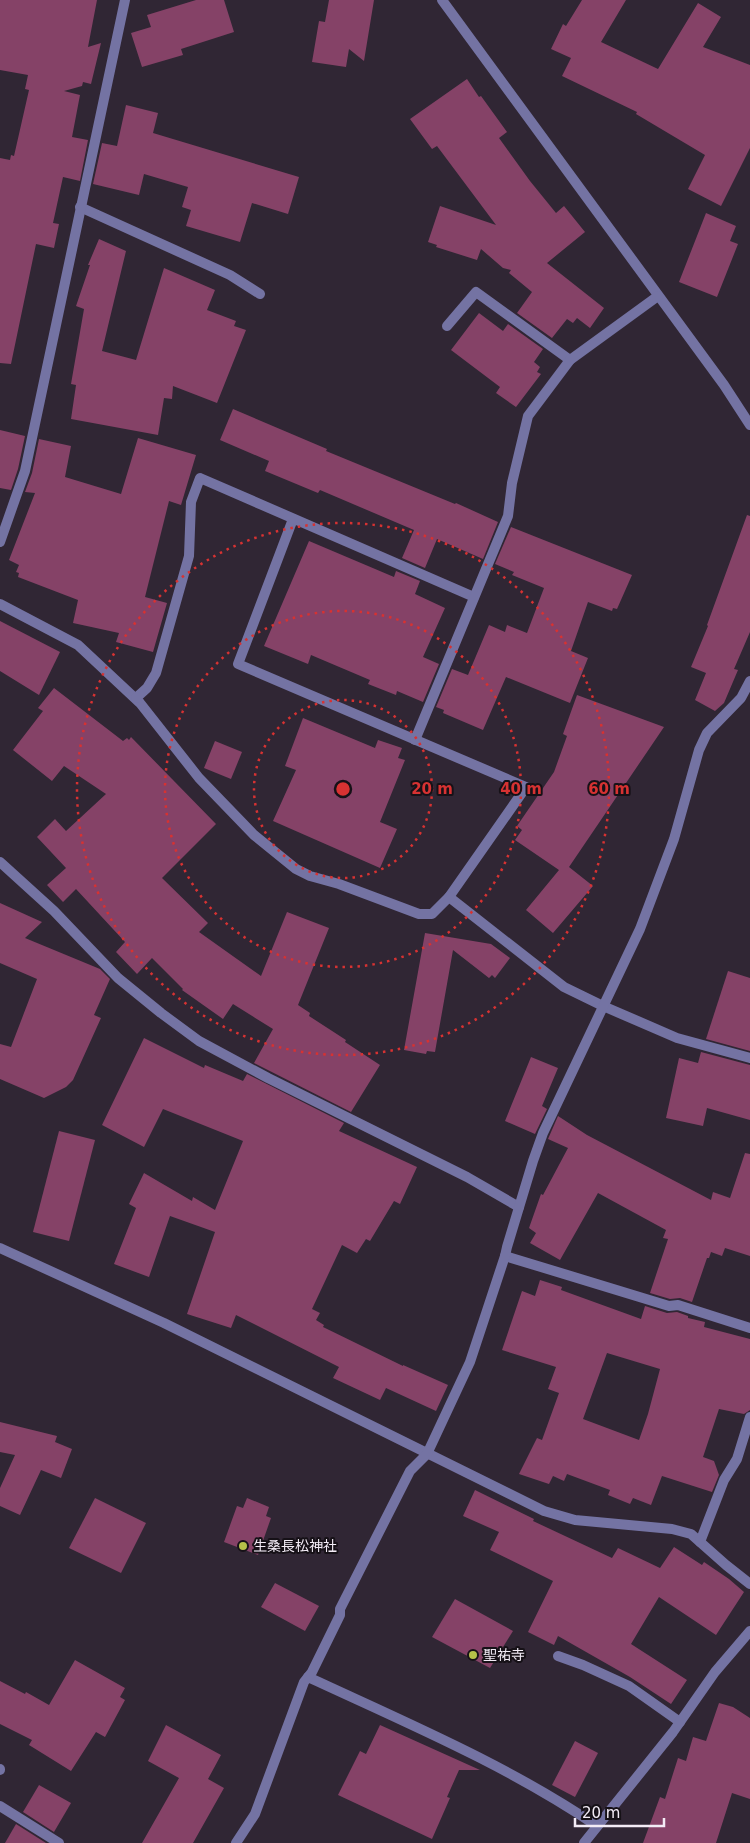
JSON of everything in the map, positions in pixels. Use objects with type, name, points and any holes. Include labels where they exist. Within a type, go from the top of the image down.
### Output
[{"type":"street","points":[[1,537],[25,470],[125,0]]},
{"type":"street","points":[[442,0],[724,385],[750,425]]},
{"type":"street","points":[[80,207],[230,275],[260,294]]},
{"type":"street","points":[[446,326],[476,292],[570,360]]},
{"type":"street","points":[[414,740],[508,516],[512,483],[528,416],[570,360],[658,296]]},
{"type":"street","points":[[136,698],[147,688],[156,672],[190,556],[192,502],[200,478],[474,597]]},
{"type":"street","points":[[0,604],[78,646],[136,698],[199,778],[254,835],[296,869],[310,876],[339,884],[419,914],[432,914],[449,897],[526,787],[238,664],[293,519]]},
{"type":"street","points":[[236,1843],[255,1814],[304,1682],[340,1615],[340,1609],[410,1471],[427,1454],[474,1352],[505,1256],[532,1161],[640,929],[671,848],[699,750],[707,733],[741,698],[750,681]]},
{"type":"street","points":[[0,862],[54,910],[118,978],[199,1041],[268,1078],[467,1177],[519,1207]]},
{"type":"street","points":[[449,897],[564,987],[677,1038],[750,1058]]},
{"type":"street","points":[[0,1248],[164,1323],[544,1511],[576,1520],[672,1529],[692,1534],[750,1584]]},
{"type":"street","points":[[505,1256],[669,1306],[678,1305],[750,1328]]},
{"type":"street","points":[[700,1542],[724,1480],[737,1459],[750,1417]]},
{"type":"street","points":[[584,1843],[680,1722],[715,1672],[750,1631]]},
{"type":"street","points":[[558,1656],[629,1686],[680,1722]]},
{"type":"street","points":[[308,1677],[495,1764],[569,1807],[597,1826]]},
{"type":"street","points":[[0,1806],[59,1843]]},
{"type":"building","points":[[0,0],[97,0],[88,47],[101,43],[91,84],[83,82],[82,86],[64,91],[80,95],[72,137],[88,140],[80,181],[63,177],[53,223],[59,224],[54,248],[36,244],[11,364],[0,363],[0,158],[10,160],[11,155],[14,156],[29,90],[25,89],[28,75],[0,70]]},
{"type":"building","points":[[196,0],[224,0],[234,32],[181,49],[183,55],[142,67],[131,33],[151,27],[147,15]]},
{"type":"building","points":[[329,0],[374,0],[364,61],[349,49],[346,67],[312,62],[319,21],[325,22]]},
{"type":"building","points":[[582,0],[626,0],[601,42],[658,69],[698,3],[721,17],[703,47],[750,65],[750,148],[721,206],[688,189],[705,155],[636,114],[637,112],[562,76],[571,58],[551,49],[563,24],[566,26]]},
{"type":"building","points":[[467,79],[507,132],[499,138],[530,181],[556,213],[564,206],[585,232],[547,263],[604,308],[590,328],[577,318],[573,323],[567,319],[552,338],[517,313],[532,292],[509,273],[511,270],[503,268],[481,249],[477,260],[436,247],[437,245],[428,242],[440,206],[496,225],[437,146],[432,149],[410,119]]},
{"type":"building","points":[[126,105],[158,113],[153,133],[299,177],[288,214],[252,203],[240,242],[186,226],[191,210],[182,207],[188,187],[144,174],[139,195],[93,184],[102,143],[117,146]]},
{"type":"building","points":[[706,213],[736,226],[730,241],[738,244],[717,297],[679,282]]},
{"type":"building","points":[[99,239],[126,251],[102,351],[136,360],[164,268],[215,290],[207,310],[236,321],[234,326],[246,330],[217,403],[173,386],[172,399],[164,398],[158,435],[71,419],[76,385],[71,384],[84,309],[76,306],[90,265],[88,265]]},
{"type":"building","points":[[479,313],[503,331],[508,324],[543,349],[534,362],[540,367],[537,372],[541,374],[516,407],[496,393],[500,387],[451,350]]},
{"type":"building","points":[[233,409],[327,449],[326,451],[456,503],[498,522],[483,559],[437,539],[425,568],[402,558],[414,530],[320,490],[318,493],[265,471],[269,461],[220,440]]},
{"type":"building","points":[[0,430],[25,436],[18,469],[11,490],[0,488]]},
{"type":"building","points":[[138,438],[196,455],[181,505],[169,501],[145,597],[167,603],[153,652],[116,642],[119,633],[73,623],[78,600],[18,577],[19,573],[16,572],[19,565],[9,560],[35,493],[25,492],[32,473],[39,439],[71,446],[65,477],[121,494]]},
{"type":"building","points":[[747,515],[750,516],[750,632],[734,669],[738,670],[724,703],[715,711],[695,700],[706,673],[691,667],[708,626]]},
{"type":"building","points":[[511,527],[632,575],[617,609],[613,608],[612,611],[588,602],[571,651],[588,658],[570,703],[506,677],[483,730],[443,713],[444,710],[436,707],[452,669],[468,675],[489,625],[505,632],[507,625],[527,633],[544,588],[512,575],[514,572],[495,564]]},
{"type":"building","points":[[309,541],[394,577],[396,571],[420,581],[415,594],[445,608],[423,657],[439,664],[423,702],[397,691],[396,695],[368,684],[370,680],[311,655],[308,664],[264,646]]},
{"type":"building","points":[[0,621],[60,652],[39,695],[0,671]]},
{"type":"building","points":[[54,688],[123,741],[127,738],[129,740],[131,737],[216,824],[162,878],[208,923],[199,932],[261,976],[287,912],[329,928],[298,1005],[310,1013],[309,1016],[380,1065],[351,1112],[254,1063],[273,1029],[233,1004],[223,1019],[182,990],[152,958],[137,974],[116,952],[125,942],[76,889],[63,902],[47,885],[66,868],[37,837],[55,819],[66,831],[106,794],[64,766],[52,781],[13,750],[43,711],[38,708]]},
{"type":"building","points":[[577,695],[664,727],[569,867],[593,886],[553,933],[526,910],[559,870],[515,840],[522,830],[517,826],[554,772],[567,736],[563,734]]},
{"type":"building","points":[[303,718],[375,748],[378,740],[402,748],[398,758],[405,760],[380,822],[397,829],[380,868],[273,821],[296,770],[285,766]]},
{"type":"building","points":[[215,741],[242,752],[231,779],[204,768]]},
{"type":"building","points":[[0,903],[42,922],[25,938],[100,969],[110,979],[94,1015],[101,1018],[73,1080],[66,1087],[44,1098],[0,1079],[0,1044],[11,1047],[37,979],[0,963]]},
{"type":"building","points":[[425,933],[491,944],[510,958],[495,978],[492,975],[489,978],[453,950],[435,1052],[427,1051],[426,1054],[404,1050]]},
{"type":"building","points":[[728,971],[750,978],[750,1051],[706,1039]]},
{"type":"building","points":[[144,1038],[204,1068],[205,1065],[243,1081],[247,1074],[344,1123],[339,1131],[417,1167],[400,1204],[394,1201],[370,1241],[366,1239],[357,1253],[342,1245],[312,1309],[320,1313],[316,1320],[324,1325],[323,1327],[403,1366],[448,1385],[436,1411],[386,1388],[380,1400],[333,1378],[339,1367],[236,1315],[231,1328],[187,1314],[215,1232],[170,1216],[149,1277],[114,1264],[136,1208],[129,1204],[144,1173],[192,1201],[193,1197],[215,1210],[243,1141],[163,1109],[144,1147],[102,1125]]},
{"type":"building","points":[[701,1052],[750,1065],[750,1120],[707,1108],[703,1126],[666,1118],[679,1058],[698,1063]]},
{"type":"building","points":[[531,1057],[558,1068],[542,1106],[547,1109],[535,1134],[505,1121]]},
{"type":"building","points":[[558,1116],[587,1135],[711,1200],[713,1192],[730,1198],[745,1153],[750,1154],[750,1256],[725,1248],[722,1256],[711,1252],[709,1258],[707,1258],[692,1302],[680,1298],[670,1299],[650,1293],[668,1239],[663,1238],[666,1230],[598,1193],[560,1260],[530,1243],[536,1233],[529,1228],[541,1194],[543,1195],[568,1148],[548,1139]]},
{"type":"building","points":[[59,1131],[95,1140],[69,1241],[33,1232]]},
{"type":"building","points":[[540,1280],[562,1287],[561,1290],[641,1319],[645,1306],[667,1313],[677,1312],[688,1316],[688,1318],[705,1322],[704,1327],[750,1339],[750,1410],[744,1414],[719,1409],[703,1457],[714,1461],[719,1475],[712,1492],[662,1476],[651,1505],[633,1498],[630,1504],[608,1495],[610,1490],[567,1474],[564,1481],[553,1476],[549,1484],[519,1474],[537,1438],[542,1440],[559,1393],[548,1389],[556,1367],[502,1350],[522,1291],[535,1296]],"holes":[[[607,1353],[660,1369],[639,1440],[583,1419]]]},
{"type":"building","points":[[0,1422],[57,1436],[55,1442],[72,1449],[61,1478],[41,1470],[20,1515],[0,1506],[0,1488],[15,1455],[0,1452]]},
{"type":"building","points":[[475,1490],[534,1519],[533,1521],[612,1558],[618,1548],[660,1568],[674,1547],[702,1565],[704,1562],[744,1592],[716,1635],[659,1597],[631,1644],[687,1680],[671,1704],[630,1677],[558,1636],[554,1645],[528,1632],[553,1581],[490,1550],[499,1532],[463,1516]]},
{"type":"building","points":[[95,1498],[146,1523],[121,1573],[69,1548]]},
{"type":"building","points":[[247,1498],[269,1507],[266,1516],[271,1518],[258,1555],[224,1542],[237,1506],[243,1508]]},
{"type":"building","points":[[275,1583],[319,1606],[305,1631],[261,1607]]},
{"type":"building","points":[[455,1599],[513,1631],[490,1668],[432,1637]]},
{"type":"building","points":[[75,1660],[125,1688],[120,1697],[125,1700],[105,1737],[96,1732],[71,1771],[29,1745],[32,1740],[0,1724],[0,1681],[25,1694],[26,1692],[49,1705]]},
{"type":"building","points":[[719,1703],[733,1707],[750,1718],[750,1799],[732,1793],[716,1843],[643,1843],[660,1797],[665,1799],[678,1758],[686,1761],[693,1737],[706,1741]]},
{"type":"building","points":[[166,1725],[221,1755],[208,1779],[224,1788],[193,1843],[142,1843],[179,1778],[148,1761]]},
{"type":"building","points":[[380,1725],[480,1770],[459,1770],[447,1797],[450,1798],[432,1839],[338,1795],[360,1751],[366,1754]]},
{"type":"building","points":[[575,1741],[598,1753],[575,1797],[552,1785]]},
{"type":"building","points":[[39,1785],[71,1803],[54,1832],[23,1812]]},
{"type":"building","points":[[16,1824],[46,1843],[5,1843]]},
{"type":"place","name":"生桑長松神社","points":[[243,1546]]},
{"type":"place","name":"聖祐寺","points":[[473,1655]]}]
